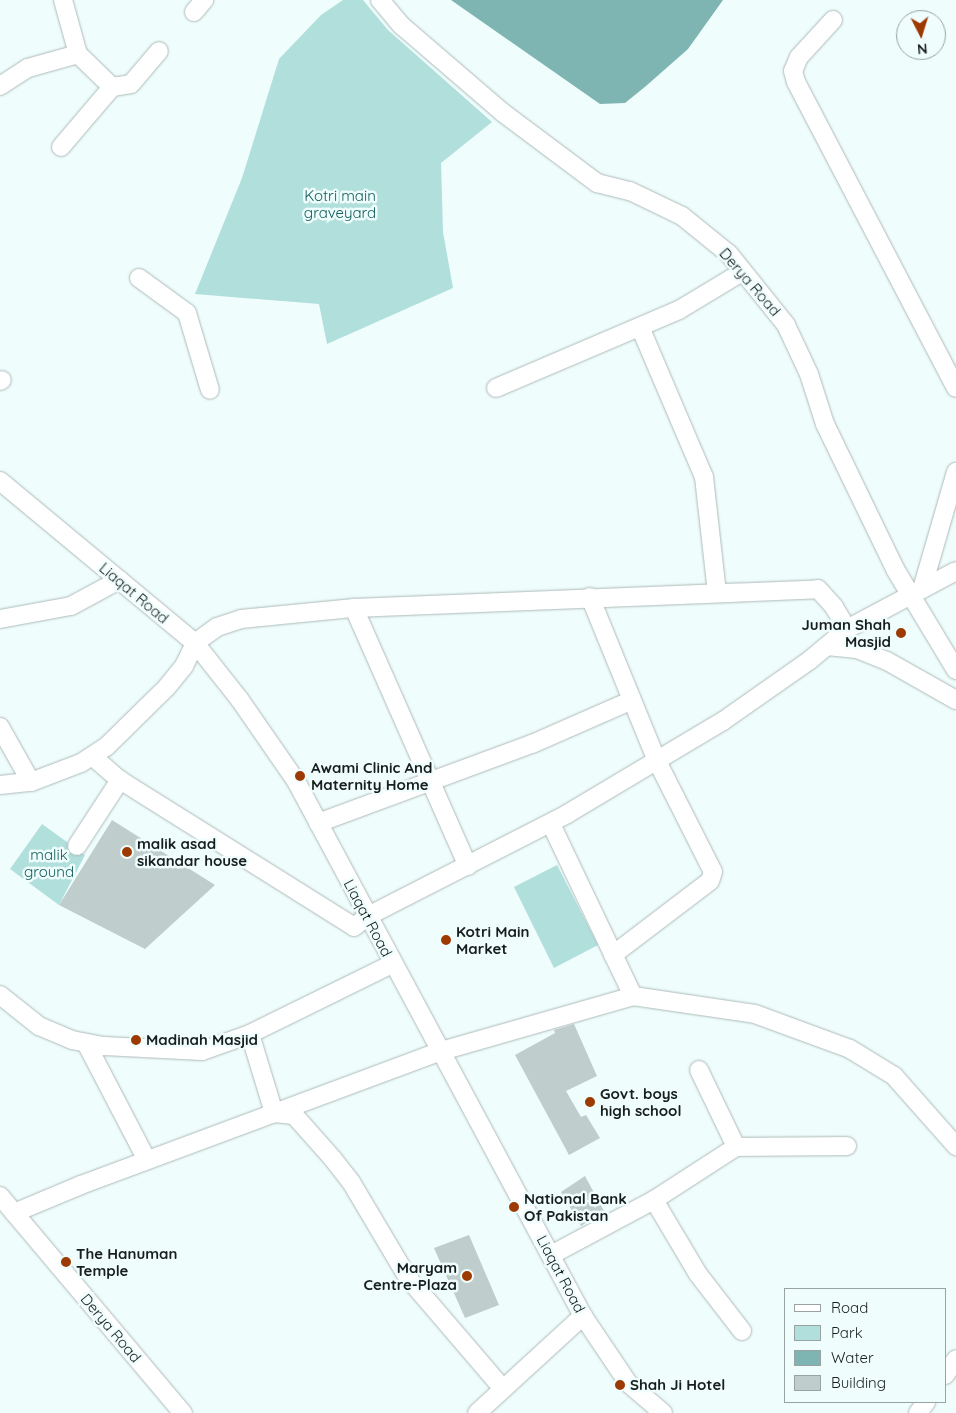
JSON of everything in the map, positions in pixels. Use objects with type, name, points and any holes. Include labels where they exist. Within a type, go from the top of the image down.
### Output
[{"type":"street","points":[[63,0],[78,54],[112,87]]},
{"type":"street","name":"Derya Road","points":[[380,0],[401,25],[510,118],[597,183],[630,190],[682,216],[729,254],[786,325],[809,374],[825,424],[956,670]]},
{"type":"street","points":[[834,20],[799,57],[794,71],[796,82],[956,388]]},
{"type":"street","points":[[61,147],[112,87],[131,84],[159,51]]},
{"type":"street","points":[[0,86],[28,68],[78,54]]},
{"type":"street","points":[[496,388],[679,310],[742,272]]},
{"type":"street","points":[[139,278],[187,313],[210,390]]},
{"type":"street","points":[[640,327],[704,478],[716,592]]},
{"type":"street","points":[[916,592],[949,518],[956,472]]},
{"type":"street","name":"Liaqat Road","points":[[0,481],[195,644],[240,700],[291,773],[438,1052],[552,1255],[582,1316],[628,1383],[663,1413]]},
{"type":"street","points":[[92,756],[120,780],[354,927],[368,916],[551,824],[723,721],[827,646],[847,629],[916,592],[955,575]]},
{"type":"street","points":[[0,619],[71,606],[119,580]]},
{"type":"street","points":[[0,785],[30,782],[92,756],[130,726],[167,687],[184,666],[195,644],[217,627],[241,619],[354,608],[818,589],[847,629]]},
{"type":"street","points":[[590,597],[657,761],[713,876],[613,955]]},
{"type":"street","points":[[354,608],[468,866]]},
{"type":"street","points":[[827,646],[857,649],[887,661],[956,700]]},
{"type":"street","points":[[318,823],[532,744],[632,700]]},
{"type":"street","points":[[0,727],[30,782]]},
{"type":"street","points":[[78,846],[120,780]]},
{"type":"street","points":[[551,824],[633,996]]},
{"type":"street","points":[[0,995],[39,1026],[86,1043],[202,1051],[250,1034],[392,964]]},
{"type":"street","points":[[14,1213],[147,1160],[438,1052],[633,996],[755,1014],[850,1049],[894,1076],[956,1146]]},
{"type":"street","points":[[250,1034],[274,1113]]},
{"type":"street","points":[[86,1043],[147,1160]]},
{"type":"street","points":[[699,1070],[736,1147]]},
{"type":"street","points":[[274,1113],[294,1115],[333,1159],[351,1182],[408,1278],[503,1389]]},
{"type":"street","points":[[552,1255],[654,1200],[736,1147],[848,1146]]},
{"type":"street","name":"Derya Road","points":[[0,1196],[183,1413]]},
{"type":"street","points":[[654,1200],[698,1274],[742,1330]]},
{"type":"street","points":[[477,1413],[582,1316]]},
{"type":"street","points":[[946,1374],[956,1359]]},
{"type":"green space","name":"Kotri main graveyard","points":[[343,0],[363,0],[388,30],[492,122],[441,163],[443,232],[453,288],[327,344],[319,304],[195,294],[242,178],[279,59],[321,15]]},
{"type":"green space","name":"malik ground","points":[[42,824],[85,855],[59,905],[10,869]]},
{"type":"green space","points":[[557,865],[598,945],[554,968],[514,887]]},
{"type":"water","points":[[451,0],[723,0],[688,49],[646,86],[625,103],[600,104]]},
{"type":"building","name":"malik asad sikandar house","points":[[112,820],[215,885],[145,949],[59,905]]},
{"type":"building","points":[[574,1024],[597,1076],[566,1091],[581,1117],[586,1115],[600,1138],[569,1155],[515,1055],[555,1033],[554,1030]]},
{"type":"building","points":[[585,1176],[604,1211],[581,1226],[561,1192]]},
{"type":"building","name":"Maryam Centre-Plaza","points":[[469,1235],[499,1305],[465,1318],[434,1248]]},
{"type":"place","name":"Juman Shah Masjid","points":[[901,633]]},
{"type":"place","name":"Awami Clinic And Maternity Home","points":[[300,776]]},
{"type":"place","name":"malik asad sikandar house","points":[[127,852]]},
{"type":"place","name":"Kotri Main Market","points":[[446,940]]},
{"type":"place","name":"Madinah Masjid","points":[[136,1040]]},
{"type":"place","name":"Govt. boys high school","points":[[590,1102]]},
{"type":"place","name":"National Bank Of Pakistan","points":[[514,1207]]},
{"type":"place","name":"The Hanuman Temple","points":[[66,1262]]},
{"type":"place","name":"Maryam Centre-Plaza","points":[[467,1276]]},
{"type":"place","name":"Shah Ji Hotel","points":[[620,1385]]}]
